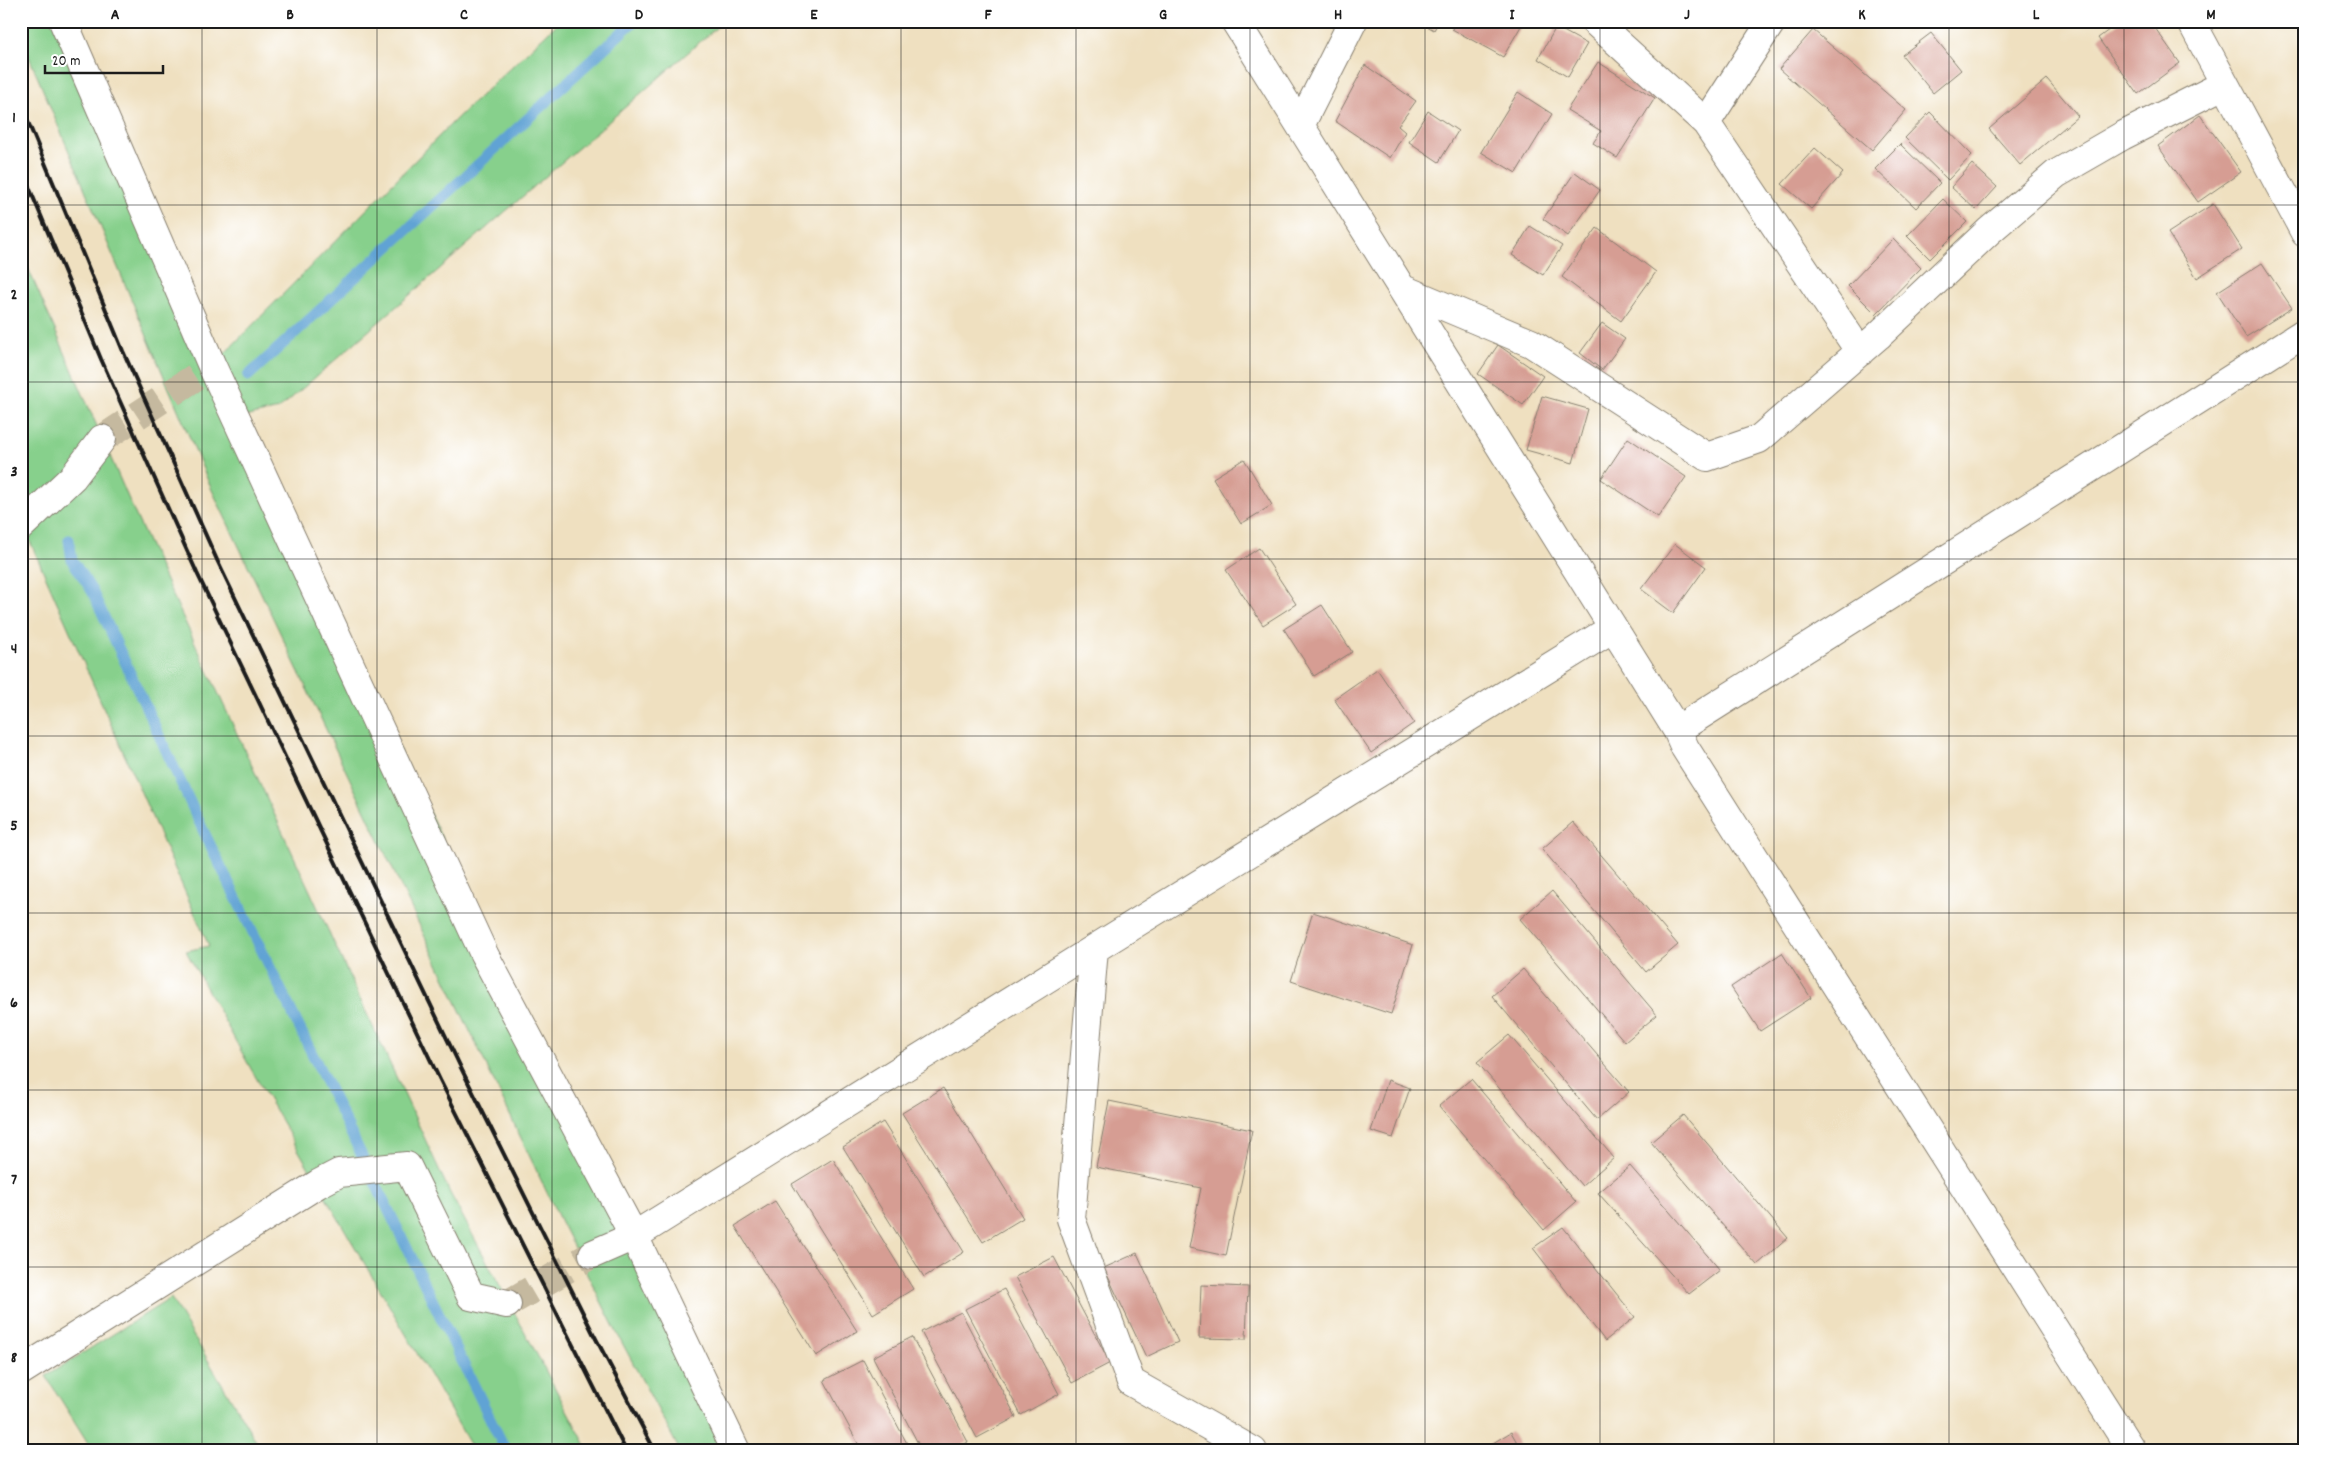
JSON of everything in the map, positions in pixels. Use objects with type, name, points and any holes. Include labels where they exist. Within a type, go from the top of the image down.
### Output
[{"type":"street","points":[[63,21],[212,366],[480,945],[634,1236],[736,1451]]},
{"type":"street","points":[[1235,21],[1301,124],[1677,730],[1685,748],[2132,1451]]},
{"type":"street","points":[[1301,124],[1353,21]]},
{"type":"street","points":[[1594,21],[1706,122],[1860,352]]},
{"type":"street","points":[[1706,122],[1772,21]]},
{"type":"street","points":[[2191,21],[2305,233]]},
{"type":"street","points":[[1403,289],[1531,343],[1708,457],[1759,439],[1860,352],[1989,231],[2056,174],[2122,136],[2225,84]]},
{"type":"street","points":[[1677,730],[2305,332]]},
{"type":"street","points":[[21,526],[73,477],[102,438]]},
{"type":"street","points":[[593,1254],[634,1236],[1613,628]]},
{"type":"street","points":[[1094,949],[1071,1220],[1131,1382],[1253,1451]]},
{"type":"street","points":[[21,1371],[318,1184],[339,1173],[407,1166],[471,1296],[507,1304]]},
{"type":"green space","points":[[21,21],[61,21],[215,363],[458,117],[560,21],[724,21],[279,409],[240,418],[736,1451],[680,1451],[619,1337],[560,1220],[211,488],[21,38]]},
{"type":"green space","points":[[21,252],[137,518],[450,1193],[589,1451],[474,1451],[251,1069],[186,951],[209,946],[21,521]]},
{"type":"green space","points":[[171,1298],[262,1451],[93,1451],[46,1376]]},
{"type":"building","points":[[1418,21],[1439,21],[1434,30]]},
{"type":"building","points":[[1456,21],[1524,21],[1503,57],[1452,29]]},
{"type":"building","points":[[2121,21],[2150,21],[2180,63],[2138,94],[2098,38]]},
{"type":"building","points":[[1556,27],[1587,44],[1568,77],[1538,59]]},
{"type":"building","points":[[1813,30],[1906,110],[1872,150],[1779,69]]},
{"type":"building","points":[[1931,33],[1961,70],[1933,93],[1902,55]]},
{"type":"building","points":[[1598,62],[1655,98],[1617,158],[1593,143],[1601,131],[1567,110]]},
{"type":"building","points":[[1365,65],[1416,101],[1398,126],[1405,132],[1390,158],[1335,121]]},
{"type":"building","points":[[2047,79],[2078,116],[2020,165],[1989,129]]},
{"type":"building","points":[[1518,92],[1552,114],[1516,173],[1481,152]]},
{"type":"building","points":[[1428,111],[1458,131],[1439,162],[1409,142]]},
{"type":"building","points":[[1930,112],[1972,155],[1948,180],[1905,138]]},
{"type":"building","points":[[2200,115],[2241,172],[2198,202],[2158,146]]},
{"type":"building","points":[[1900,144],[1940,183],[1916,208],[1875,169]]},
{"type":"building","points":[[1815,148],[1843,173],[1811,209],[1782,184]]},
{"type":"building","points":[[1972,164],[1997,187],[1976,210],[1951,187]]},
{"type":"building","points":[[1575,172],[1600,190],[1568,236],[1543,219]]},
{"type":"building","points":[[1943,199],[1967,222],[1930,259],[1907,236]]},
{"type":"building","points":[[2213,204],[2242,249],[2197,278],[2168,233]]},
{"type":"building","points":[[1530,226],[1562,246],[1543,275],[1512,255]]},
{"type":"building","points":[[1597,228],[1656,272],[1621,321],[1562,277]]},
{"type":"building","points":[[1893,239],[1921,268],[1876,314],[1848,286]]},
{"type":"building","points":[[2262,263],[2292,308],[2246,337],[2217,292]]},
{"type":"building","points":[[1602,323],[1625,339],[1602,370],[1580,353]]},
{"type":"building","points":[[1498,345],[1543,376],[1523,405],[1478,374]]},
{"type":"building","points":[[1542,396],[1588,409],[1573,463],[1526,450]]},
{"type":"building","points":[[1628,438],[1686,477],[1658,517],[1601,479]]},
{"type":"building","points":[[1244,459],[1272,505],[1241,524],[1213,478]]},
{"type":"building","points":[[1675,544],[1706,567],[1673,613],[1641,589]]},
{"type":"building","points":[[1259,548],[1296,604],[1263,625],[1226,570]]},
{"type":"building","points":[[1322,605],[1352,652],[1314,676],[1284,629]]},
{"type":"building","points":[[1377,669],[1414,723],[1371,753],[1334,699]]},
{"type":"building","points":[[1573,822],[1678,945],[1646,972],[1542,849]]},
{"type":"building","points":[[1552,891],[1657,1015],[1625,1042],[1520,919]]},
{"type":"building","points":[[1313,912],[1413,945],[1391,1014],[1291,981]]},
{"type":"building","points":[[1782,953],[1811,998],[1760,1031],[1731,987]]},
{"type":"building","points":[[1523,969],[1629,1092],[1597,1120],[1492,996]]},
{"type":"building","points":[[1509,1035],[1614,1158],[1582,1186],[1477,1062]]},
{"type":"building","points":[[1471,1079],[1576,1202],[1544,1230],[1439,1106]]},
{"type":"building","points":[[1388,1080],[1410,1088],[1393,1138],[1371,1131]]},
{"type":"building","points":[[943,1088],[1023,1218],[983,1242],[902,1113]]},
{"type":"building","points":[[1109,1101],[1252,1130],[1226,1256],[1189,1248],[1201,1188],[1096,1167]]},
{"type":"building","points":[[1683,1115],[1788,1238],[1757,1265],[1651,1142]]},
{"type":"building","points":[[883,1122],[964,1252],[924,1277],[843,1147]]},
{"type":"building","points":[[833,1159],[913,1289],[873,1314],[792,1184]]},
{"type":"building","points":[[1630,1166],[1720,1270],[1689,1294],[1598,1193]]},
{"type":"building","points":[[775,1201],[857,1331],[816,1356],[735,1226]]},
{"type":"building","points":[[1563,1227],[1635,1317],[1605,1341],[1533,1248]]},
{"type":"building","points":[[1137,1253],[1178,1342],[1146,1357],[1104,1268]]},
{"type":"building","points":[[1054,1257],[1110,1363],[1072,1383],[1015,1277]]},
{"type":"building","points":[[1201,1285],[1248,1287],[1246,1339],[1199,1338]]},
{"type":"building","points":[[1004,1289],[1059,1394],[1021,1415],[965,1309]]},
{"type":"building","points":[[961,1312],[1016,1417],[977,1438],[921,1332]]},
{"type":"building","points":[[912,1337],[968,1442],[952,1451],[922,1451],[873,1357]]},
{"type":"building","points":[[863,1360],[911,1451],[862,1451],[824,1380]]},
{"type":"building","points":[[1511,1432],[1522,1451],[1480,1451]]},
{"type":"waterway","points":[[248,376],[634,21]]},
{"type":"waterway","points":[[69,540],[72,560],[92,591],[203,830],[506,1451]]},
{"type":"tunnel","points":[[102,439],[212,366]]},
{"type":"tunnel","points":[[507,1304],[593,1254]]},
{"type":"railway","points":[[21,105],[123,351],[217,560],[462,1070],[593,1333],[655,1451]]},
{"type":"railway","points":[[21,168],[101,359],[197,573],[440,1080],[626,1451]]}]
